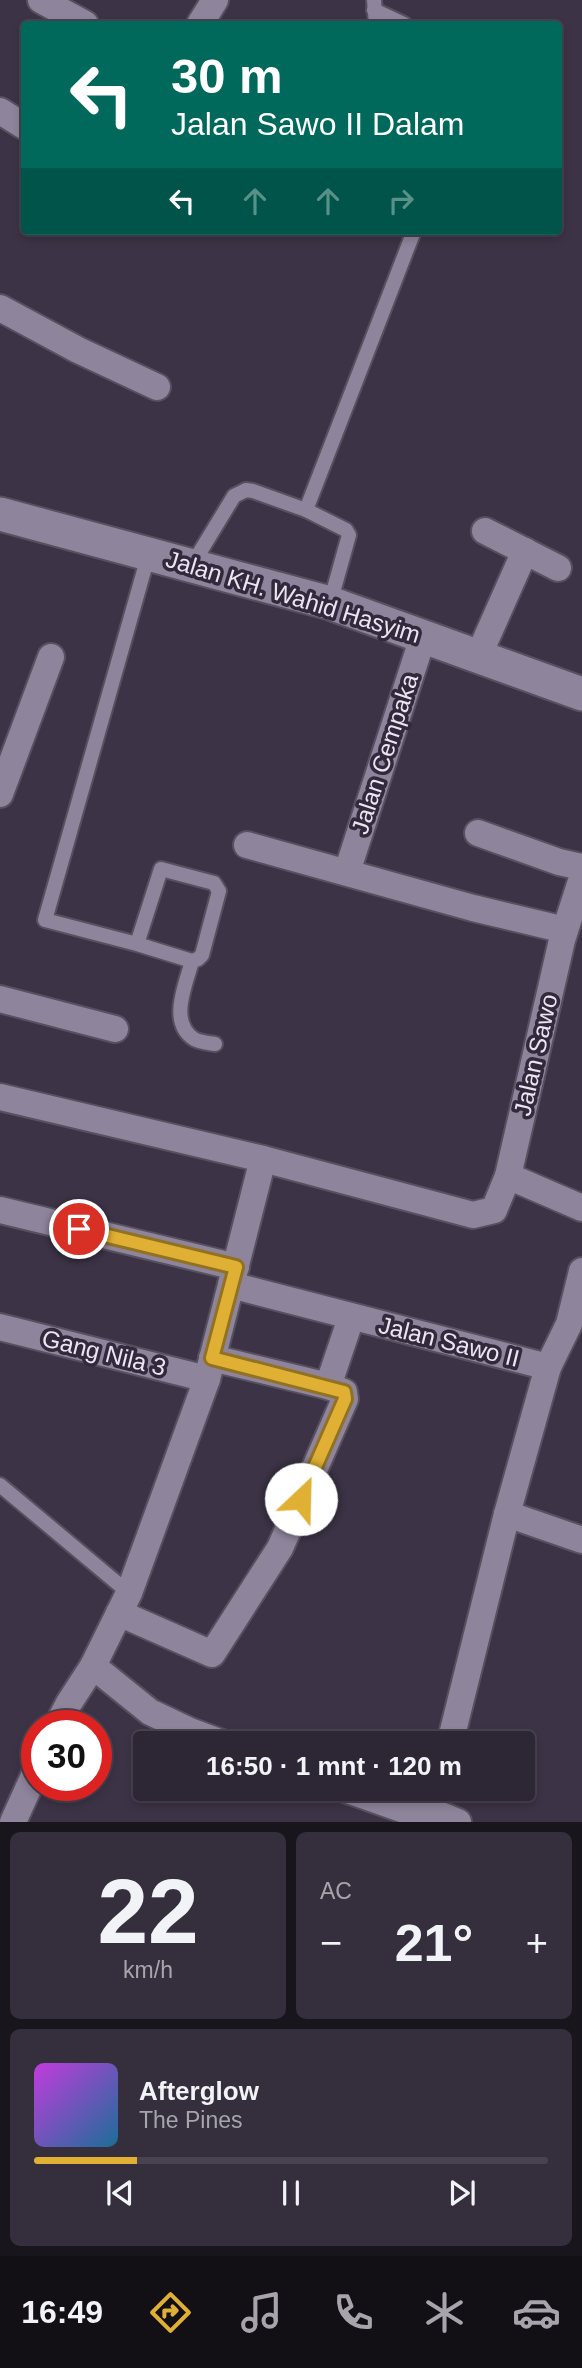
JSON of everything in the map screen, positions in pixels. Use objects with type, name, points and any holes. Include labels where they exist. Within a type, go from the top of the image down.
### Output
[{"type":"street","points":[[41,0],[80,21]]},
{"type":"street","points":[[202,21],[213,1]]},
{"type":"street","points":[[0,111],[21,124]]},
{"type":"street","points":[[0,308],[78,350],[157,387]]},
{"type":"street","name":"Jalan KH. Wahid Hasyim","points":[[0,514],[330,603],[582,694]]},
{"type":"street","points":[[485,531],[558,568]]},
{"type":"street","points":[[478,657],[525,551]]},
{"type":"street","name":"Jalan Cempaka","points":[[347,872],[423,637]]},
{"type":"street","points":[[0,794],[51,657]]},
{"type":"street","points":[[478,833],[559,862],[582,867]]},
{"type":"street","points":[[247,845],[570,938]]},
{"type":"street","name":"Jalan Sawo","points":[[263,1159],[473,1215],[494,1210],[508,1176],[570,938],[582,878]]},
{"type":"street","points":[[0,999],[115,1029]]},
{"type":"street","points":[[0,1097],[263,1159],[210,1369],[93,1666],[65,1710]]},
{"type":"street","points":[[508,1176],[582,1208]]},
{"type":"street","name":"Jalan Sawo II","points":[[0,1210],[233,1276],[351,1318],[548,1367]]},
{"type":"street","points":[[453,1731],[507,1514],[548,1367],[575,1326],[582,1271]]},
{"type":"street","points":[[120,1595],[212,1654],[280,1548],[340,1412],[346,1395],[328,1387],[351,1318]]},
{"type":"street","name":"Gang Nila 3","points":[[0,1327],[210,1369],[328,1387]]},
{"type":"street","points":[[507,1514],[582,1540]]},
{"type":"street","points":[[93,1666],[150,1712],[190,1731]]},
{"type":"street","points":[[13,1822],[23,1801]]},
{"type":"street","points":[[379,1801],[410,1812],[442,1811]]},
{"type":"lane","points":[[375,12],[397,21]]},
{"type":"lane","points":[[306,510],[412,235]]},
{"type":"lane","points":[[192,565],[234,496],[239,491],[253,491],[306,510],[346,530],[349,535],[330,603]]},
{"type":"lane","points":[[137,944],[161,869],[214,883],[219,891],[202,955],[191,961],[45,920],[149,553]]},
{"type":"lane","points":[[191,961],[179,1018],[185,1030],[195,1040],[215,1044]]},
{"type":"lane","points":[[0,1485],[120,1595]]},
{"type":"route","points":[[79,1229],[236,1267],[212,1358],[344,1392],[345,1399],[301,1499]]}]
